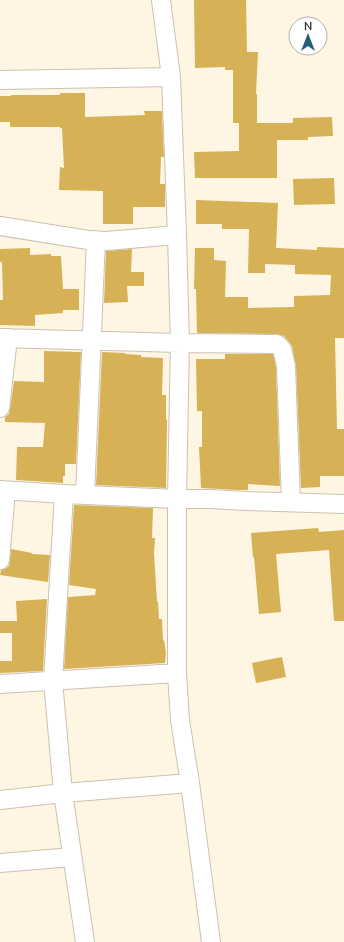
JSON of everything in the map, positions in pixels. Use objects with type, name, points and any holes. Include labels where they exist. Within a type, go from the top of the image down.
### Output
[{"type":"street","points":[[161,0],[171,77],[180,343],[177,499],[177,673],[180,720],[211,942]]},
{"type":"street","points":[[0,80],[171,77]]},
{"type":"street","points":[[0,226],[88,240],[177,235]]},
{"type":"street","points":[[85,495],[96,240]]},
{"type":"street","points":[[0,408],[4,338],[277,344],[282,349],[286,366],[291,502]]},
{"type":"street","points":[[0,560],[3,490],[177,499],[344,504]]},
{"type":"street","points":[[64,494],[53,681],[63,794],[85,942]]},
{"type":"street","points":[[0,684],[177,673]]},
{"type":"street","points":[[0,800],[190,783]]},
{"type":"street","points":[[0,863],[72,857]]},
{"type":"building","points":[[194,0],[246,0],[247,52],[258,52],[256,94],[257,123],[293,123],[293,118],[332,117],[333,136],[308,137],[308,140],[277,140],[277,178],[195,178],[194,152],[239,151],[239,123],[233,123],[233,70],[225,70],[225,67],[195,68]]},
{"type":"building","points":[[60,93],[85,93],[85,117],[145,115],[144,111],[162,111],[164,157],[161,157],[160,184],[165,184],[165,207],[133,207],[133,224],[103,224],[103,191],[59,190],[60,167],[64,168],[62,128],[10,127],[10,122],[0,122],[0,96],[60,95]]},
{"type":"building","points":[[334,178],[335,204],[294,205],[293,179]]},
{"type":"building","points":[[196,200],[278,203],[276,248],[317,250],[317,247],[344,248],[344,338],[335,338],[337,429],[344,429],[344,476],[320,476],[320,487],[301,488],[296,366],[292,346],[284,336],[277,334],[197,333],[196,289],[194,289],[195,248],[214,248],[214,260],[226,261],[225,297],[248,297],[248,308],[294,307],[294,296],[330,295],[331,275],[295,274],[295,265],[265,264],[265,273],[248,273],[249,229],[222,229],[222,224],[196,224]]},
{"type":"building","points":[[30,248],[30,255],[51,254],[51,256],[61,256],[63,289],[79,289],[79,310],[63,310],[63,313],[35,315],[35,326],[0,325],[0,300],[3,300],[2,262],[0,262],[0,249]]},
{"type":"building","points":[[132,249],[131,272],[144,272],[144,286],[127,286],[128,302],[104,303],[106,251]]},
{"type":"building","points":[[44,351],[81,352],[76,464],[65,464],[65,476],[63,476],[63,483],[16,480],[17,447],[43,447],[45,423],[5,422],[5,417],[9,414],[14,381],[44,382]]},
{"type":"building","points":[[102,352],[125,353],[141,355],[141,357],[163,358],[162,395],[166,395],[167,420],[166,488],[96,485]]},
{"type":"building","points":[[225,354],[273,354],[276,367],[280,486],[248,484],[248,490],[201,488],[199,447],[202,447],[202,411],[197,411],[196,359],[225,359]]},
{"type":"building","points":[[74,505],[153,508],[152,538],[155,538],[154,553],[157,602],[158,601],[159,619],[162,619],[163,641],[164,640],[166,653],[165,663],[64,669],[68,597],[95,595],[96,589],[69,585]]},
{"type":"building","points":[[318,528],[319,532],[344,530],[344,621],[334,621],[329,550],[276,554],[281,612],[259,614],[251,533]]},
{"type":"building","points":[[11,549],[32,554],[50,555],[48,582],[0,575],[1,570],[9,566]]},
{"type":"building","points":[[47,599],[43,671],[0,673],[0,661],[12,661],[12,633],[0,633],[0,621],[17,621],[16,601]]},
{"type":"building","points":[[282,657],[286,677],[256,683],[252,663]]}]
